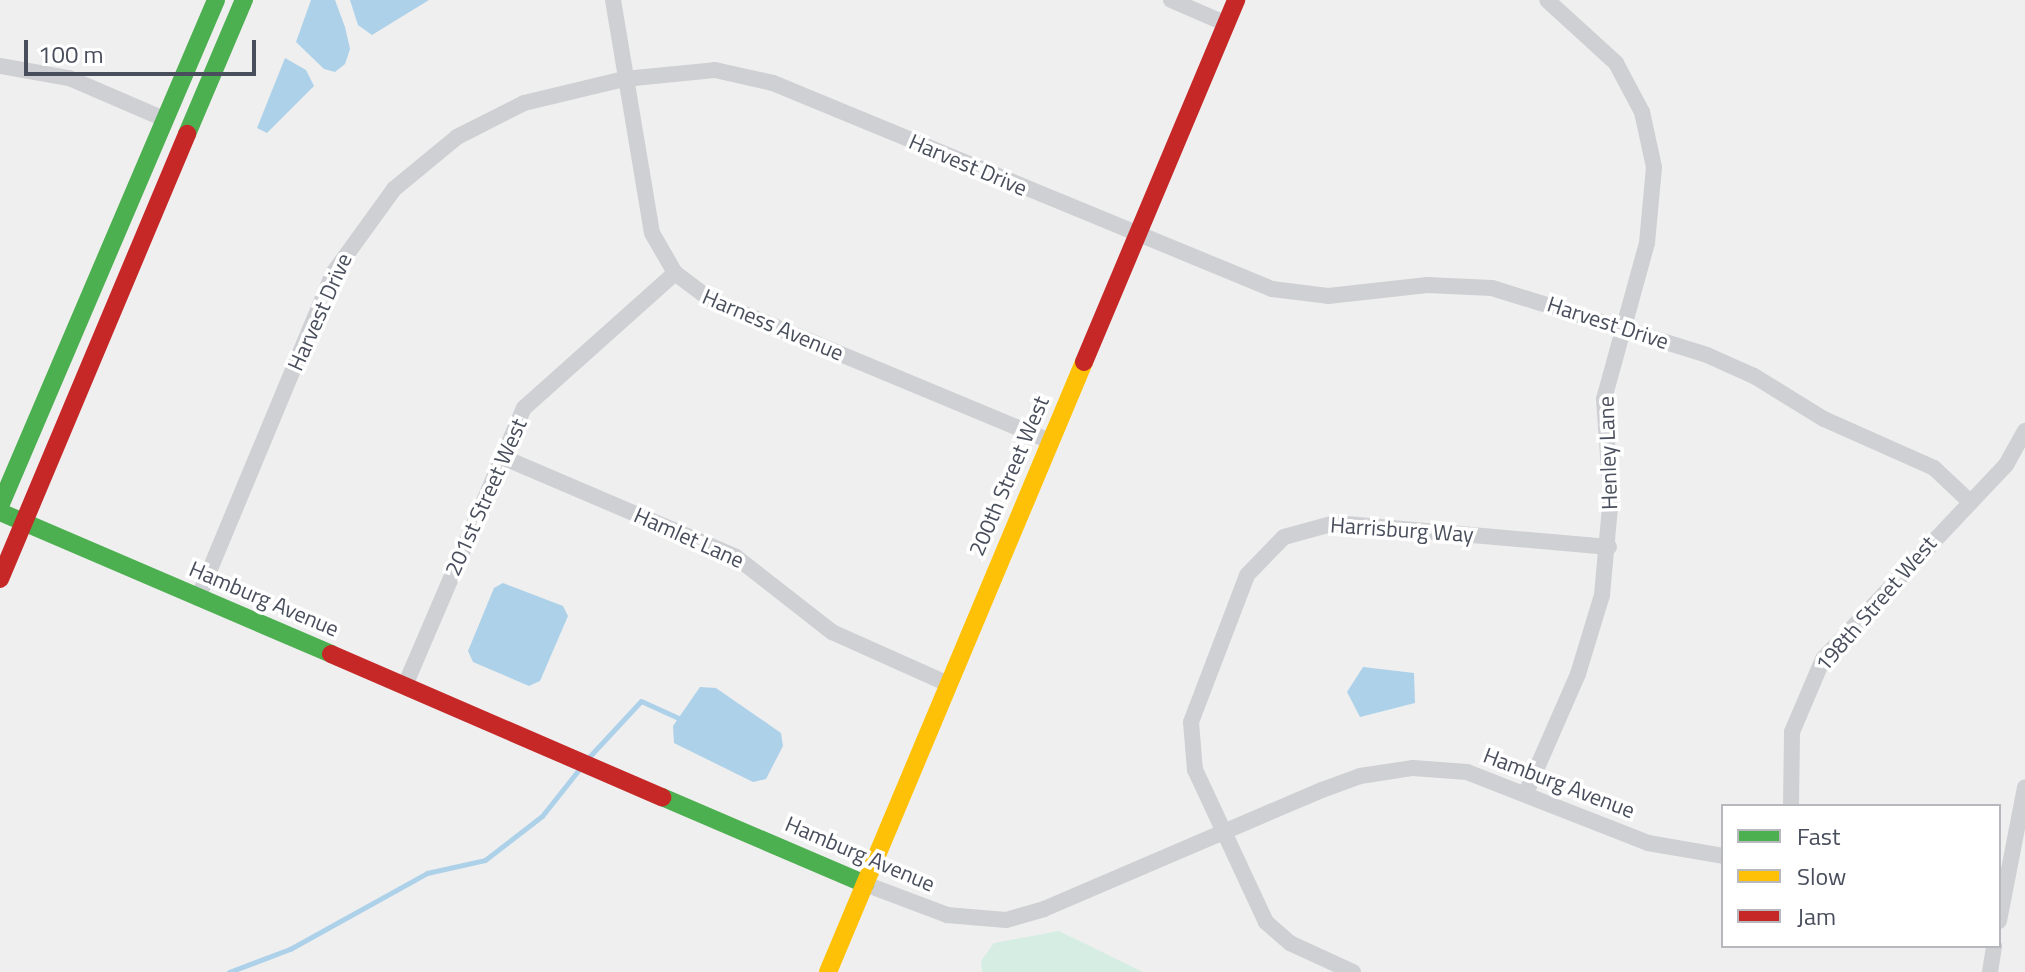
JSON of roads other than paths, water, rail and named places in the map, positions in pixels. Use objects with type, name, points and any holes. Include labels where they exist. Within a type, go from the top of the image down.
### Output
[{"type":"street","points":[[0,579],[9,515],[164,119],[216,0]]},
{"type":"street","points":[[9,515],[244,0]]},
{"type":"street","name":"Harness Avenue","points":[[613,0],[652,233],[675,273],[711,300],[1049,441]]},
{"type":"street","points":[[1171,0],[1227,24]]},
{"type":"street","name":"200th Street West","points":[[828,972],[1236,0]]},
{"type":"street","name":"Henley Lane","points":[[1526,793],[1578,674],[1602,595],[1609,547],[1604,399],[1652,213],[1648,131],[1616,63],[1547,0]]},
{"type":"street","points":[[0,66],[69,78],[164,119]]},
{"type":"street","name":"Harvest Drive","points":[[198,598],[322,300],[366,221],[425,160],[481,123],[543,96],[624,79],[715,70],[748,74],[1254,283],[1290,293],[1347,296],[1427,285],[1471,285],[1514,293],[1623,328],[1754,376],[1824,419],[1934,468],[1969,501]]},
{"type":"street","name":"201st Street West","points":[[406,683],[502,457],[530,401],[675,273]]},
{"type":"street","name":"198th Street West","points":[[1791,804],[1792,732],[1811,678],[1839,640],[2006,465],[2025,431]]},
{"type":"street","name":"Hamlet Lane","points":[[502,457],[736,557],[832,632],[948,684]]},
{"type":"street","name":"Hamburg Avenue","points":[[9,515],[198,598],[406,683],[865,884],[947,915],[1006,920],[1044,909],[1224,831],[1384,770],[1443,767],[1526,793],[1648,843],[1721,856]]},
{"type":"street","name":"Harrisburg Way","points":[[1353,972],[1290,943],[1266,922],[1195,770],[1191,722],[1241,587],[1273,545],[1309,527],[1335,523],[1609,547]]},
{"type":"street","points":[[2001,908],[2013,828],[2025,787]]},
{"type":"street","points":[[1990,972],[1994,948]]},
{"type":"water","points":[[311,0],[335,0],[345,27],[350,49],[345,64],[335,72],[324,69],[296,42]]},
{"type":"water","points":[[350,0],[429,0],[372,35],[358,25]]},
{"type":"water","points":[[285,58],[306,70],[314,86],[267,133],[257,128]]},
{"type":"water","points":[[503,583],[563,606],[568,616],[540,681],[529,686],[473,662],[468,651],[494,588]]},
{"type":"water","points":[[1363,667],[1414,673],[1415,703],[1360,717],[1347,692]]},
{"type":"water","points":[[700,687],[716,688],[781,733],[783,746],[766,779],[753,782],[674,743],[673,726]]},
{"type":"waterway","points":[[589,757],[641,701],[683,720]]},
{"type":"waterway","points":[[229,972],[290,949],[427,873],[485,860],[542,816],[580,768]]}]
